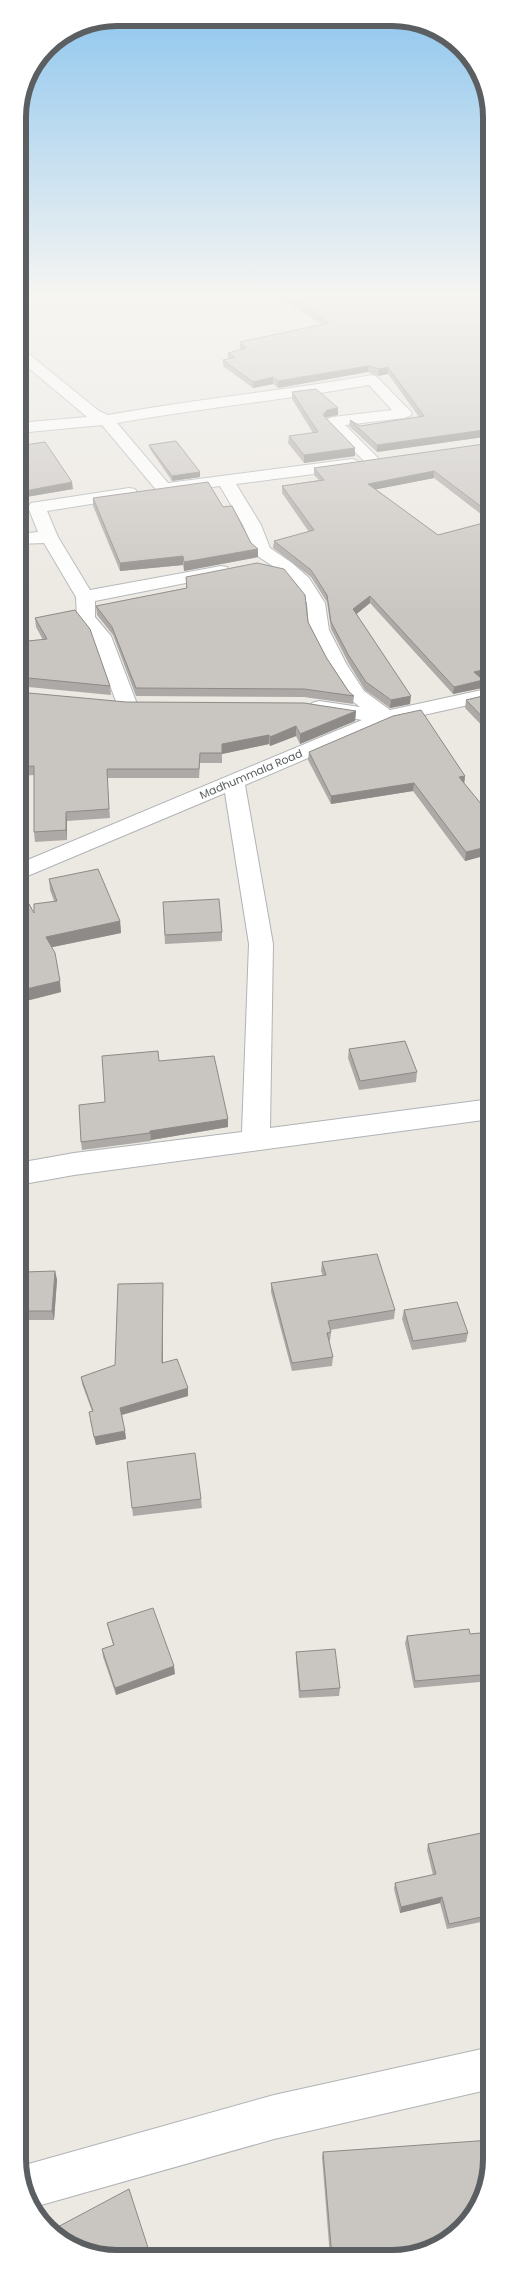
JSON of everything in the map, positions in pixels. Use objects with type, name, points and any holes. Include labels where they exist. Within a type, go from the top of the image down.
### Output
[{"type":"street","points":[[79,402],[93,414],[106,420],[164,488]]},
{"type":"street","points":[[26,427],[106,420],[217,402]]},
{"type":"street","points":[[373,461],[333,422],[404,413],[394,402]]},
{"type":"street","points":[[127,704],[101,636],[86,618],[85,597],[49,536],[37,507],[164,488],[226,482],[393,458]]},
{"type":"street","points":[[226,482],[252,525],[262,551],[302,582],[316,603],[319,630],[337,665],[357,695],[386,717]]},
{"type":"street","points":[[26,538],[49,536]]},
{"type":"street","points":[[85,597],[257,564],[292,573]]},
{"type":"street","name":"Madhummala Road","points":[[26,870],[386,717],[483,696]]},
{"type":"street","points":[[107,702],[147,704]]},
{"type":"street","points":[[304,705],[386,717]]},
{"type":"street","points":[[234,781],[261,944],[256,1139]]},
{"type":"street","points":[[26,1173],[74,1164],[256,1139],[483,1111]]},
{"type":"street","points":[[30,2186],[274,2117],[483,2070]]},
{"type":"building","points":[[299,402],[331,402],[338,408],[327,410],[323,415],[355,448],[304,455],[289,436],[318,432]]},
{"type":"building","points":[[414,402],[483,402],[483,430],[377,445],[350,420],[360,426],[424,416]]},
{"type":"building","points":[[176,441],[200,472],[172,476],[149,445]]},
{"type":"building","points":[[45,442],[72,482],[26,491],[26,445]]},
{"type":"building","points":[[483,444],[483,508],[434,471],[368,484],[438,535],[483,523],[483,670],[474,672],[483,680],[454,687],[370,596],[353,609],[411,696],[391,700],[366,682],[349,656],[331,622],[327,595],[311,570],[274,541],[314,530],[282,486],[324,480],[314,468]]},
{"type":"building","points":[[208,482],[223,507],[232,506],[251,543],[258,549],[184,562],[183,556],[120,563],[93,498]]},
{"type":"building","points":[[257,563],[284,569],[305,595],[308,622],[326,657],[349,692],[354,696],[304,689],[136,688],[112,627],[96,606],[187,588],[186,577]]},
{"type":"building","points":[[75,610],[90,629],[110,686],[26,678],[26,641],[47,639],[35,618]]},
{"type":"building","points":[[26,693],[126,702],[304,703],[356,711],[300,734],[296,726],[270,737],[269,735],[222,744],[222,753],[200,753],[199,769],[107,769],[109,809],[66,812],[66,830],[34,832],[34,766],[26,767]]},
{"type":"building","points":[[483,696],[483,718],[466,700]]},
{"type":"building","points":[[421,710],[465,776],[459,777],[483,806],[483,848],[466,852],[414,783],[331,796],[309,752],[393,716]]},
{"type":"building","points":[[98,869],[120,921],[46,937],[55,953],[60,981],[26,989],[26,905],[29,904],[34,913],[34,904],[57,901],[49,879]]},
{"type":"building","points":[[219,899],[222,932],[165,935],[163,902]]},
{"type":"building","points":[[405,1041],[417,1072],[360,1081],[349,1049]]},
{"type":"building","points":[[158,1051],[159,1061],[214,1056],[228,1119],[150,1131],[150,1133],[81,1142],[79,1105],[105,1102],[102,1056]]},
{"type":"building","points":[[377,1254],[395,1310],[328,1321],[331,1332],[327,1333],[333,1357],[292,1363],[271,1283],[326,1275],[322,1262]]},
{"type":"building","points":[[55,1271],[52,1311],[26,1311],[26,1272]]},
{"type":"building","points":[[163,1283],[162,1363],[177,1359],[188,1388],[120,1408],[125,1431],[94,1437],[89,1412],[93,1411],[81,1377],[115,1365],[118,1284]]},
{"type":"building","points":[[457,1302],[468,1333],[413,1341],[404,1310]]},
{"type":"building","points":[[195,1453],[201,1499],[132,1508],[127,1462]]},
{"type":"building","points":[[153,1608],[174,1666],[115,1688],[102,1649],[114,1645],[107,1623]]},
{"type":"building","points":[[469,1629],[470,1634],[483,1633],[483,1675],[415,1681],[407,1636]]},
{"type":"building","points":[[335,1649],[340,1688],[300,1691],[296,1652]]},
{"type":"building","points":[[483,1833],[483,1917],[449,1924],[442,1897],[401,1907],[395,1883],[436,1874],[428,1844]]},
{"type":"building","points":[[483,2141],[483,2164],[480,2182],[471,2204],[452,2227],[432,2240],[421,2245],[403,2249],[331,2250],[323,2152]]},
{"type":"building","points":[[129,2189],[149,2250],[112,2250],[100,2248],[77,2240],[57,2227]]}]
